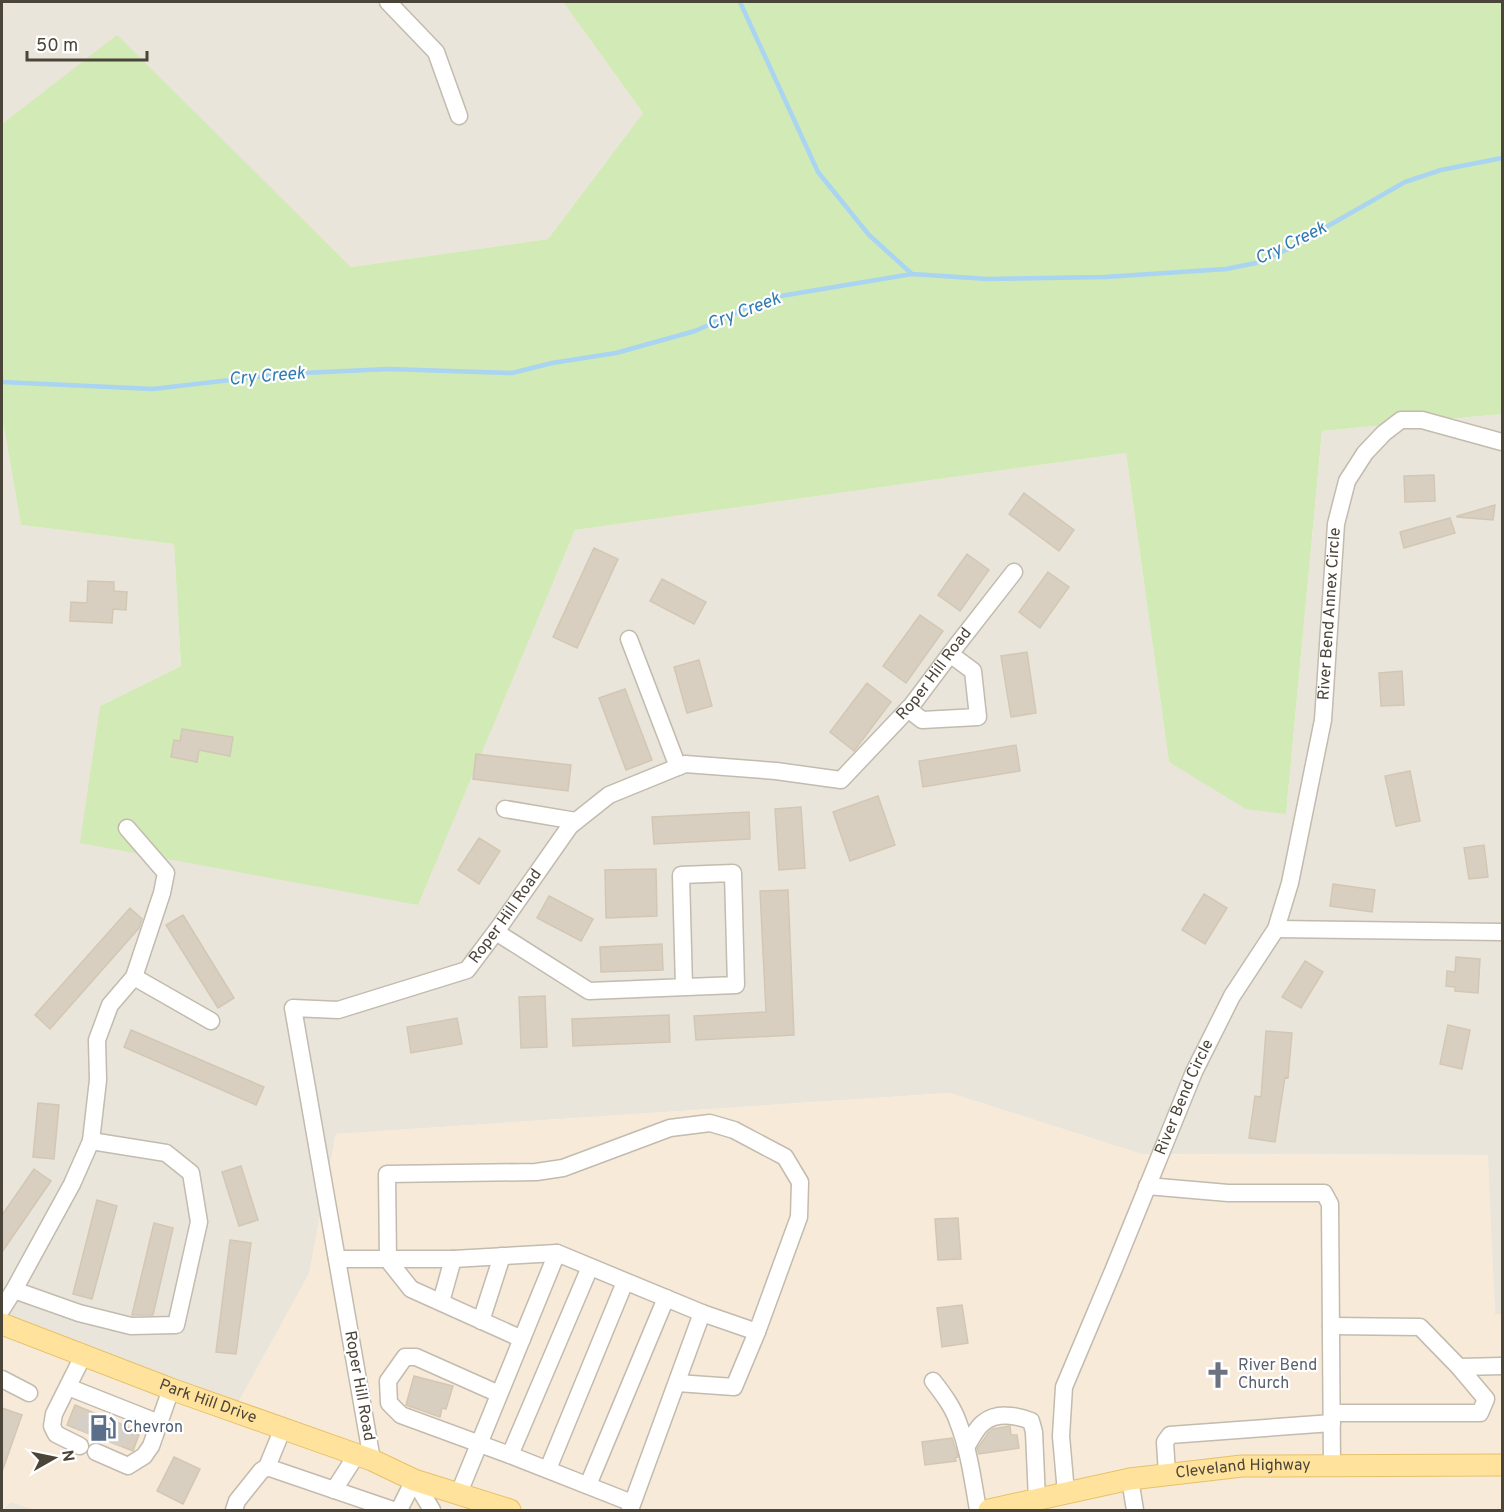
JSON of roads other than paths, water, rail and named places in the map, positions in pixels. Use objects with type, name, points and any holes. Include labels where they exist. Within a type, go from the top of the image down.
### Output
[{"type":"main road","name":"Park Hill Drive","points":[[2,1324],[171,1389],[365,1457],[414,1480]]},
{"type":"main road","name":"Cleveland Highway","points":[[989,1510],[1130,1479],[1242,1466],[1503,1465]]},
{"type":"main road","points":[[414,1480],[459,1493],[488,1507],[510,1510]]},
{"type":"street","points":[[388,2],[436,52],[459,116]]},
{"type":"street","name":"River Bend Annex Circle","points":[[1276,928],[1290,883],[1323,720],[1336,524],[1347,482],[1365,453],[1384,433],[1401,420],[1422,420],[1503,442]]},
{"type":"street","name":"Roper Hill Road","points":[[365,1457],[337,1259],[293,1008],[338,1010],[466,970],[496,932],[570,826],[609,795],[685,764],[776,771],[841,780],[908,709],[1014,573]]},
{"type":"street","points":[[629,639],[678,767]]},
{"type":"street","points":[[908,709],[922,720],[978,717],[973,671],[950,654]]},
{"type":"street","points":[[505,809],[576,821]]},
{"type":"street","points":[[2,1310],[72,1184],[91,1141],[98,1080],[97,1040],[110,1005],[134,977],[162,893],[166,873],[127,828]]},
{"type":"street","points":[[496,932],[589,991],[736,985],[733,873],[681,876],[684,987]]},
{"type":"street","points":[[1276,928],[1503,932]]},
{"type":"street","name":"River Bend Circle","points":[[1066,1493],[1061,1436],[1064,1387],[1194,1072],[1232,996],[1276,928]]},
{"type":"street","points":[[134,977],[211,1021]]},
{"type":"street","points":[[522,1339],[411,1289],[388,1260],[387,1174],[536,1172],[563,1168],[670,1128],[710,1123],[734,1130],[785,1157],[800,1182],[799,1217],[757,1332],[734,1387],[677,1383]]},
{"type":"street","points":[[14,1290],[79,1313],[131,1326],[176,1325],[199,1222],[190,1173],[166,1153],[91,1141]]},
{"type":"street","points":[[1147,1186],[1228,1193],[1324,1193],[1330,1204],[1332,1466]]},
{"type":"street","points":[[337,1259],[453,1259],[557,1253],[702,1313],[757,1332]]},
{"type":"street","points":[[459,1493],[557,1253]]},
{"type":"street","points":[[481,1321],[502,1256]]},
{"type":"street","points":[[441,1302],[453,1259]]},
{"type":"street","points":[[510,1455],[590,1267]]},
{"type":"street","points":[[548,1469],[625,1282]]},
{"type":"street","points":[[588,1485],[666,1298]]},
{"type":"street","points":[[499,1394],[416,1357],[405,1357],[388,1381],[389,1404],[400,1415],[548,1469],[588,1485],[631,1507],[702,1313]]},
{"type":"street","points":[[1167,1474],[1165,1442],[1170,1435],[1332,1418],[1480,1413],[1486,1399],[1420,1327],[1331,1326]]},
{"type":"street","points":[[83,1356],[54,1414],[52,1426],[56,1434],[93,1446],[128,1466],[144,1456],[151,1446],[171,1389]]},
{"type":"street","points":[[1459,1367],[1503,1366]]},
{"type":"street","points":[[2,1379],[29,1393]]},
{"type":"street","points":[[933,1381],[949,1403],[958,1421],[966,1447],[978,1510]]},
{"type":"street","points":[[68,1387],[94,1405],[125,1418],[159,1423]]},
{"type":"street","points":[[966,1447],[982,1423],[996,1416],[1019,1416],[1031,1421],[1034,1432],[1037,1500]]},
{"type":"street","points":[[234,1510],[237,1501],[261,1471],[267,1467],[284,1428]]},
{"type":"street","points":[[334,1490],[365,1457]]},
{"type":"street","points":[[267,1467],[393,1510]]},
{"type":"street","points":[[1130,1479],[1135,1510]]},
{"type":"street","points":[[399,1510],[414,1480]]},
{"type":"street","points":[[414,1480],[432,1510]]},
{"type":"waterway","points":[[740,2],[818,172],[869,235],[912,274]]},
{"type":"waterway","name":"Cry Creek","points":[[2,382],[153,389],[282,374],[389,369],[512,373],[552,363],[616,353],[695,331],[769,298],[912,274],[988,279],[1105,277],[1226,269],[1256,263],[1286,250],[1405,182],[1441,170],[1502,158]]},
{"type":"tunnel","points":[[82,1431],[91,1412]]},
{"type":"tunnel","points":[[114,1444],[122,1424]]},
{"type":"place","name":"River Bend Church","points":[[1218,1375]]},
{"type":"place","name":"Chevron","points":[[103,1428]]}]
